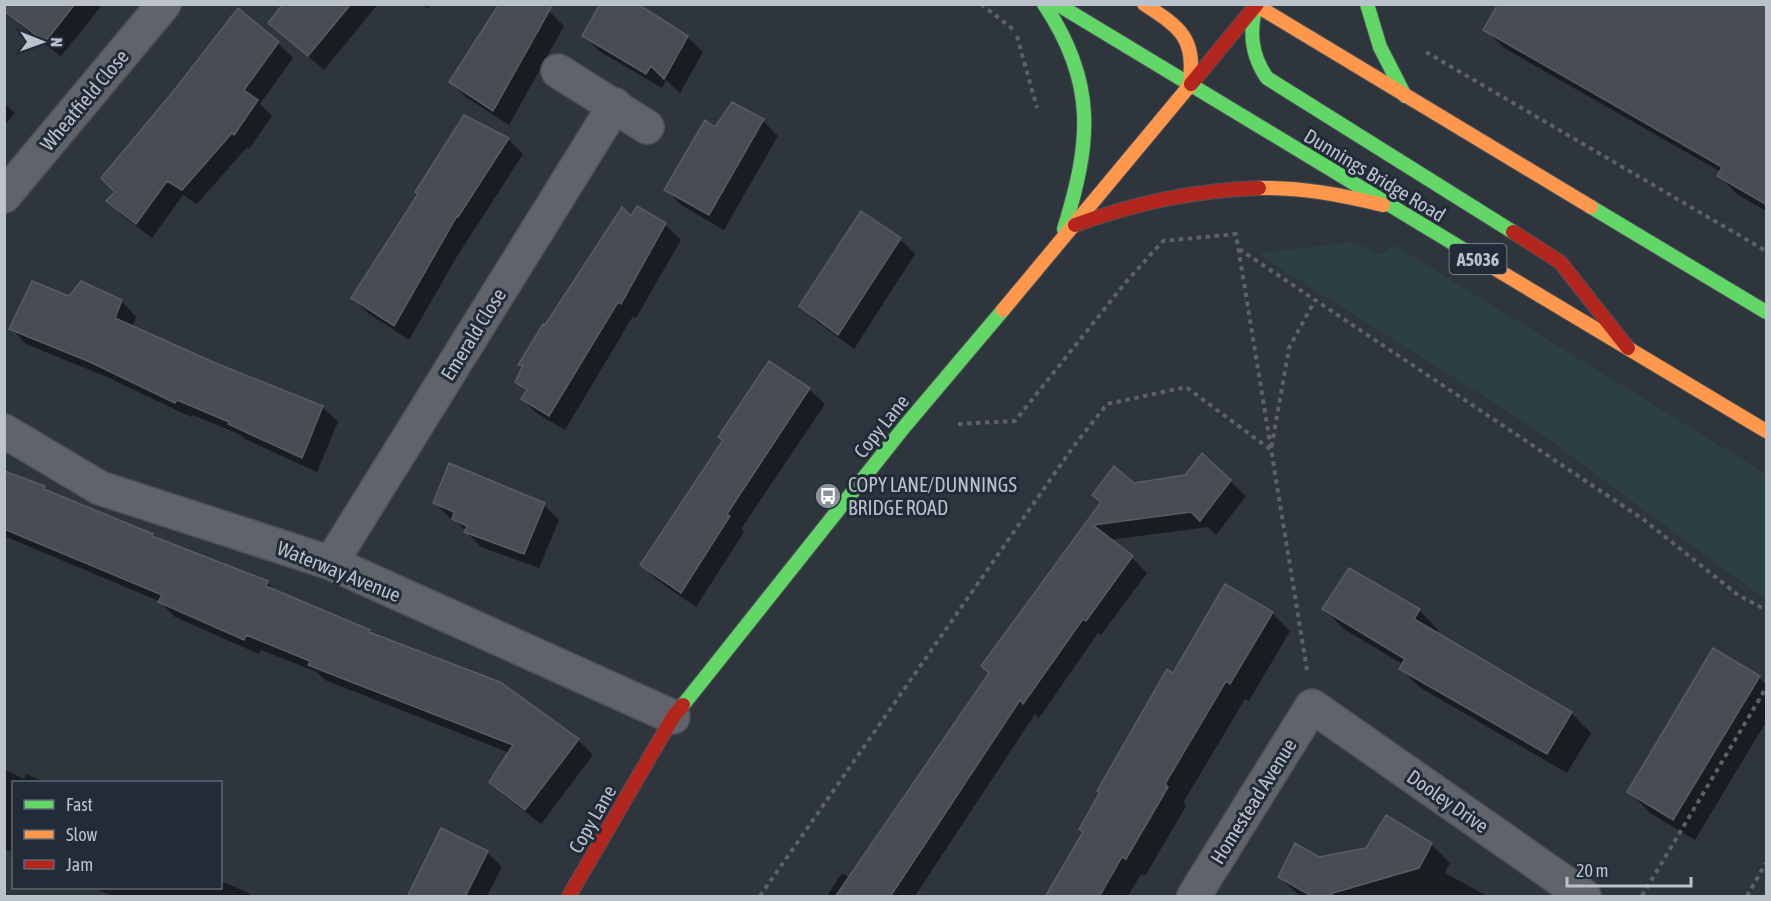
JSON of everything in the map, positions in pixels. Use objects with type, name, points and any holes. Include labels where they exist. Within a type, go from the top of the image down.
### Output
[{"type":"main road","points":[[1044,4],[1067,43],[1082,96],[1085,116],[1080,168],[1061,240]]},
{"type":"main road","name":"Dunnings Bridge Road","points":[[1057,4],[1189,86],[1767,431]]},
{"type":"main road","points":[[1144,4],[1173,23],[1185,36],[1192,65],[1189,86]]},
{"type":"main road","points":[[1367,4],[1380,48],[1405,96]]},
{"type":"main road","points":[[1630,350],[1560,262],[1267,78],[1259,68],[1251,38],[1251,20],[1255,5],[1767,312]]},
{"type":"main road","name":"Copy Lane","points":[[569,897],[673,717],[905,426],[1255,5]]},
{"type":"main road","points":[[1073,226],[1098,216],[1158,199],[1232,189],[1281,189],[1313,192],[1371,201],[1391,207]]},
{"type":"street","name":"Wheatfield Close","points":[[4,196],[164,4]]},
{"type":"street","points":[[558,70],[647,127]]},
{"type":"street","name":"Emerald Close","points":[[331,563],[615,105]]},
{"type":"street","name":"Waterway Avenue","points":[[4,431],[100,488],[331,563],[673,717]]},
{"type":"street","name":"Homestead Avenue","points":[[1194,897],[1312,706]]},
{"type":"street","name":"Dooley Drive","points":[[1312,706],[1584,897]]},
{"type":"path","points":[[981,4],[1016,32],[1037,108]]},
{"type":"path","points":[[1416,46],[1767,251]]},
{"type":"path","points":[[905,426],[1015,421],[1126,282],[1162,241],[1236,234],[1312,706]]},
{"type":"path","points":[[1239,249],[1644,520],[1738,595],[1767,610]]},
{"type":"path","points":[[1271,450],[1289,348],[1315,300]]},
{"type":"path","points":[[760,897],[1066,457],[1107,404],[1186,387],[1271,450]]},
{"type":"path","points":[[1642,897],[1767,688]]},
{"type":"path","points":[[1747,897],[1767,863]]},
{"type":"shaded area","points":[[1354,242],[1380,255],[1394,245],[1766,474],[1766,600],[1532,427],[1264,258],[1260,253]]},
{"type":"building","points":[[4,4],[75,4],[45,42],[4,11]]},
{"type":"building","points":[[283,4],[351,4],[308,56],[268,23]]},
{"type":"building","points":[[499,4],[553,4],[493,111],[449,82]]},
{"type":"building","points":[[600,4],[638,4],[688,36],[664,79],[651,66],[646,74],[582,36]]},
{"type":"building","points":[[1498,4],[1767,4],[1767,205],[1717,176],[1722,167],[1483,30]]},
{"type":"building","points":[[238,8],[279,42],[244,90],[258,100],[234,135],[232,133],[182,190],[167,181],[136,224],[106,201],[115,192],[101,178],[176,88]]},
{"type":"building","points":[[732,102],[764,119],[709,215],[664,190],[705,120],[715,127]]},
{"type":"building","points":[[464,115],[509,138],[457,216],[394,326],[351,298],[418,194],[415,192]]},
{"type":"building","points":[[637,206],[666,223],[621,304],[618,302],[549,416],[521,399],[527,390],[515,382],[523,365],[518,365],[622,207],[631,216]]},
{"type":"building","points":[[861,211],[901,238],[838,335],[799,306]]},
{"type":"building","points":[[32,281],[69,296],[81,281],[122,300],[115,318],[213,362],[323,406],[302,458],[228,424],[229,422],[177,400],[175,403],[90,362],[9,329]]},
{"type":"building","points":[[769,361],[810,388],[727,514],[730,516],[681,593],[640,565],[723,440],[718,437]]},
{"type":"building","points":[[1202,453],[1231,480],[1200,521],[1191,512],[1093,525],[1133,556],[1086,621],[1083,619],[1023,704],[1020,700],[890,897],[835,897],[989,673],[981,666],[1101,502],[1092,495],[1114,466],[1134,483],[1185,475]]},
{"type":"building","points":[[449,463],[545,503],[524,554],[464,532],[467,526],[452,519],[454,512],[433,503]]},
{"type":"building","points":[[4,471],[45,486],[44,489],[153,534],[152,536],[268,581],[266,586],[370,630],[369,632],[500,682],[579,739],[525,810],[489,782],[513,745],[308,665],[310,661],[246,635],[244,640],[158,602],[162,595],[4,529]]},
{"type":"building","points":[[1349,568],[1420,609],[1414,619],[1572,712],[1547,754],[1399,669],[1405,659],[1322,609]]},
{"type":"building","points":[[1225,584],[1273,612],[1230,684],[1226,681],[1165,784],[1168,787],[1126,859],[1122,857],[1099,897],[1045,897],[1083,832],[1079,829],[1100,792],[1097,791],[1167,669],[1173,673]]},
{"type":"building","points":[[1713,648],[1760,676],[1673,820],[1627,792]]},
{"type":"building","points":[[1386,815],[1432,843],[1419,868],[1333,893],[1331,897],[1313,897],[1278,877],[1295,843],[1319,857],[1366,848]]},
{"type":"building","points":[[441,828],[488,851],[465,897],[407,897]]},
{"type":"traffic: fast","points":[[1044,4],[1073,60],[1081,87],[1084,113],[1084,140],[1080,168],[1064,229]]},
{"type":"traffic: fast","points":[[1057,4],[1494,268]]},
{"type":"traffic: fast","points":[[1367,4],[1380,47],[1405,96]]},
{"type":"traffic: fast","points":[[1256,6],[1253,43],[1258,61],[1267,78],[1513,232]]},
{"type":"traffic: fast","points":[[1591,207],[1766,312]]},
{"type":"traffic: fast","points":[[683,705],[905,426],[1003,310]]},
{"type":"traffic: slow","points":[[1144,4],[1168,20],[1183,36],[1191,57],[1189,86]]},
{"type":"traffic: slow","points":[[1254,4],[1591,207]]},
{"type":"traffic: slow","points":[[1003,310],[1191,84]]},
{"type":"traffic: slow","points":[[1259,188],[1321,192],[1383,205]]},
{"type":"traffic: slow","points":[[1494,268],[1766,431]]},
{"type":"traffic: jam","points":[[1191,84],[1257,4]]},
{"type":"traffic: jam","points":[[1075,225],[1120,210],[1165,199],[1259,188]]},
{"type":"traffic: jam","points":[[1513,232],[1560,262],[1628,348]]},
{"type":"traffic: jam","points":[[569,896],[673,717],[683,705]]},
{"type":"place","name":"COPY LANE/DUNNINGS BRIDGE ROAD","points":[[828,496]]}]
